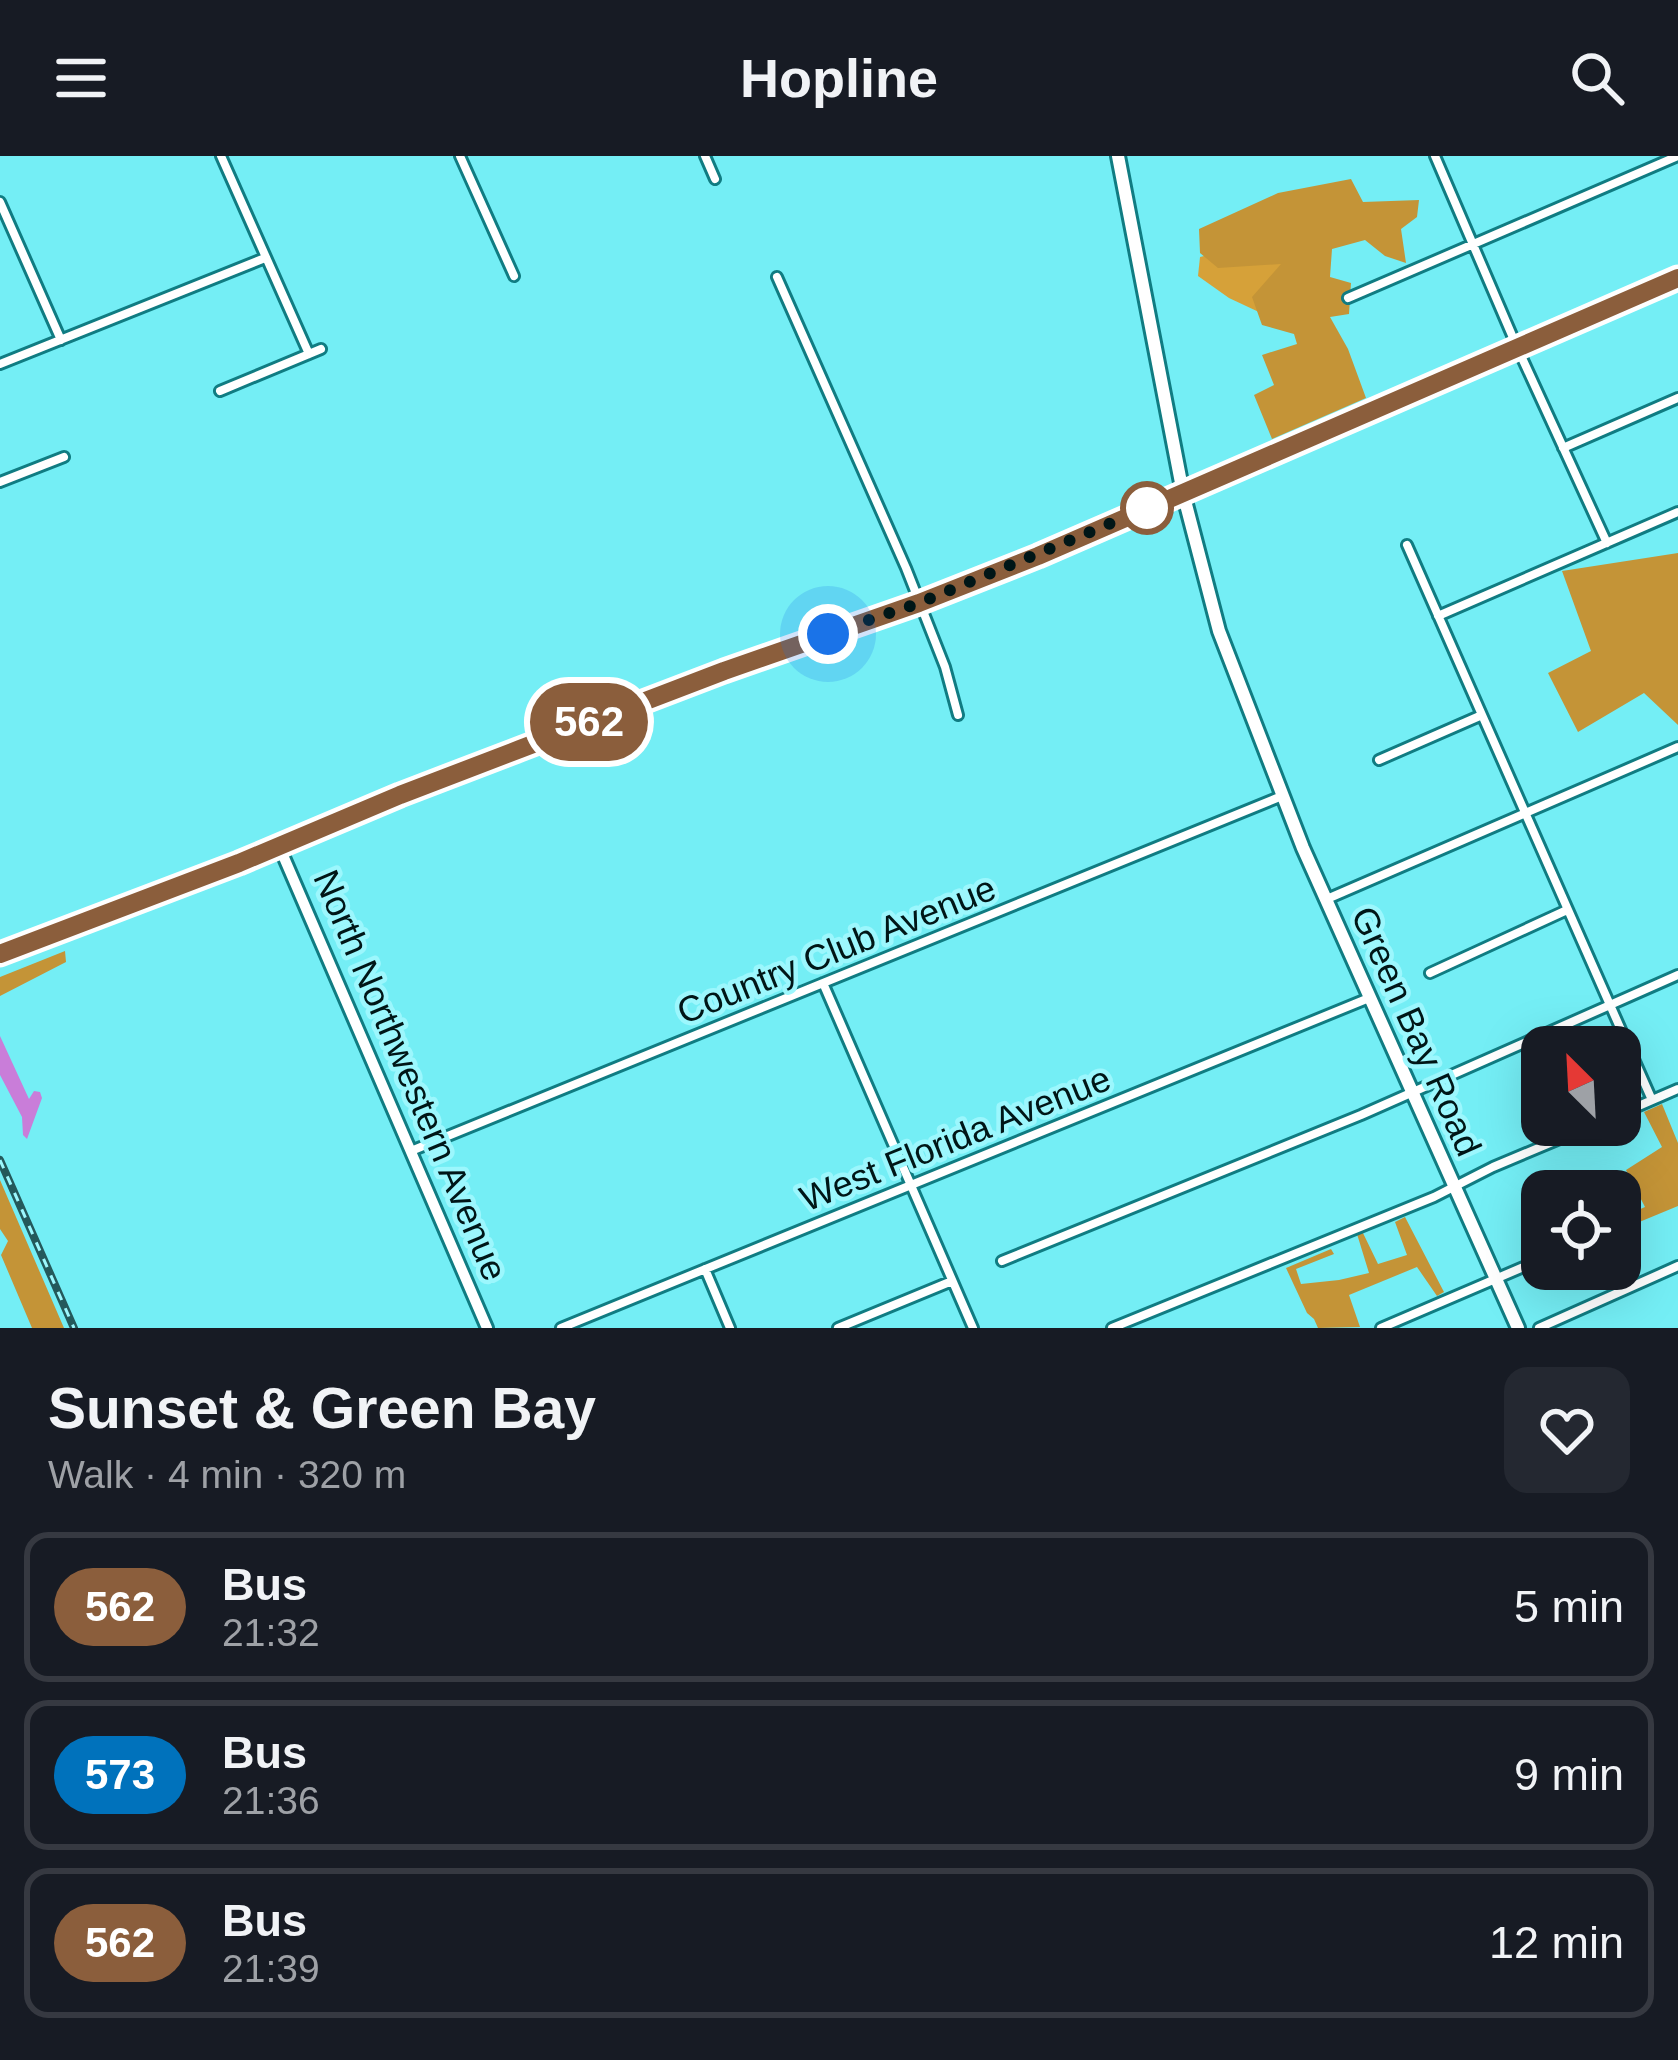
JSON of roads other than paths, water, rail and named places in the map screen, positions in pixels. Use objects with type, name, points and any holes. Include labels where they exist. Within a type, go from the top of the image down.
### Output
[{"type":"main road","name":"Green Bay Road","points":[[1118,156],[1183,493],[1219,631],[1325,899],[1518,1328]]},
{"type":"street","points":[[221,156],[309,354]]},
{"type":"street","points":[[460,156],[514,276]]},
{"type":"street","points":[[705,156],[715,179]]},
{"type":"street","points":[[1435,156],[1607,543]]},
{"type":"street","points":[[1348,298],[1678,156]]},
{"type":"street","points":[[0,202],[61,340]]},
{"type":"street","points":[[0,245],[16,238]]},
{"type":"street","points":[[0,364],[265,258]]},
{"type":"street","points":[[777,277],[919,603],[958,715]]},
{"type":"street","points":[[0,954],[618,711],[1038,556],[1678,278]]},
{"type":"street","points":[[220,391],[321,349]]},
{"type":"street","points":[[1563,448],[1678,398]]},
{"type":"street","points":[[0,482],[64,457]]},
{"type":"street","points":[[1438,616],[1678,512]]},
{"type":"street","points":[[1407,545],[1652,1100]]},
{"type":"street","points":[[1379,760],[1482,715]]},
{"type":"street","points":[[1325,899],[1678,747]]},
{"type":"street","name":"Country Club Avenue","points":[[411,1151],[1282,796]]},
{"type":"street","name":"North Northwestern Avenue","points":[[279,846],[487,1328]]},
{"type":"street","points":[[1430,973],[1568,910]]},
{"type":"street","points":[[1002,1261],[1411,1094],[1678,975]]},
{"type":"street","points":[[823,983],[973,1328]]},
{"type":"street","name":"West Florida Avenue","points":[[561,1328],[1369,998]]},
{"type":"street","points":[[1641,1105],[1678,1089]]},
{"type":"street","points":[[1112,1328],[1453,1188],[1543,1146]]},
{"type":"street","points":[[1540,1328],[1678,1266]]},
{"type":"street","points":[[1382,1328],[1521,1268]]},
{"type":"street","points":[[705,1269],[730,1328]]},
{"type":"street","points":[[838,1328],[952,1281]]},
{"type":"railway","points":[[0,1160],[74,1328]]}]
